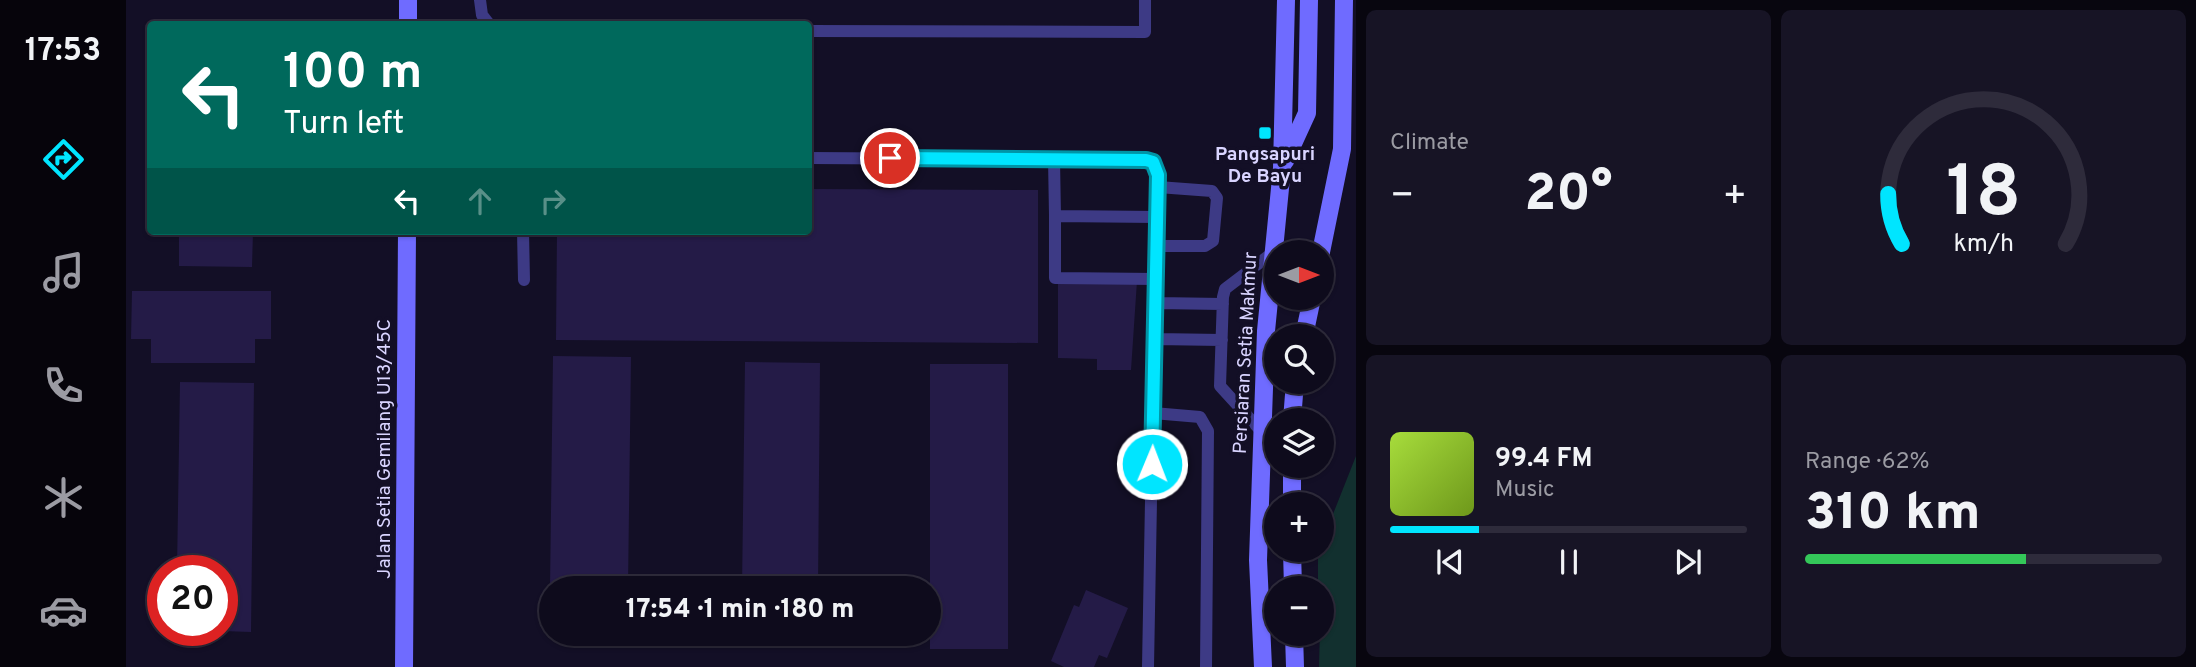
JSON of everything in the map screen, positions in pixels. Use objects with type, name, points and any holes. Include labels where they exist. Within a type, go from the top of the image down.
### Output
[{"type":"street","points":[[408,0],[408,21]]},
{"type":"street","name":"Persiaran Setia Makmur","points":[[1273,240],[1282,168],[1286,0]]},
{"type":"street","points":[[1282,168],[1307,113],[1309,0]]},
{"type":"street","points":[[1323,240],[1342,149],[1345,0]]},
{"type":"street","name":"Jalan Setia Gemilang U13/45C","points":[[404,667],[407,235]]},
{"type":"street","name":"Persiaran Setia Makmur","points":[[1263,667],[1258,560],[1268,310]]},
{"type":"street","points":[[1294,646],[1295,667]]},
{"type":"lane","points":[[480,0],[482,15],[487,21]]},
{"type":"lane","points":[[812,31],[1145,32],[1144,0]]},
{"type":"lane","points":[[812,158],[1146,160],[1157,168],[1148,667]]},
{"type":"lane","points":[[1054,159],[1055,278],[1156,279]]},
{"type":"lane","points":[[1157,187],[1212,191],[1217,198],[1217,221],[1213,241],[1205,246],[1157,246]]},
{"type":"lane","points":[[1055,216],[1157,216]]},
{"type":"lane","points":[[523,235],[524,280]]},
{"type":"lane","points":[[1262,432],[1220,386],[1225,289],[1264,259]]},
{"type":"lane","points":[[1156,303],[1223,304]]},
{"type":"lane","points":[[1155,339],[1222,340]]},
{"type":"lane","points":[[1153,414],[1200,417],[1208,431],[1206,667]]},
{"type":"green space","points":[[1356,456],[1356,667],[1319,667],[1320,646],[1334,646],[1334,576],[1318,576],[1318,562],[1334,562],[1334,512]]},
{"type":"building","points":[[181,19],[255,19],[255,21]]},
{"type":"building","points":[[812,189],[1038,190],[1038,343],[556,340],[557,235],[812,235]]},
{"type":"building","points":[[179,235],[253,235],[252,267],[179,266]]},
{"type":"building","points":[[1058,281],[1137,281],[1131,370],[1097,370],[1097,359],[1058,358]]},
{"type":"building","points":[[132,291],[271,291],[271,339],[255,339],[255,363],[151,363],[151,339],[131,339]]},
{"type":"building","points":[[553,356],[631,357],[628,576],[550,576]]},
{"type":"building","points":[[745,362],[820,363],[818,576],[742,576]]},
{"type":"building","points":[[930,364],[1008,364],[1008,649],[930,649],[930,646],[941,646],[941,576],[930,576]]},
{"type":"building","points":[[180,382],[254,383],[251,632],[238,632],[238,555],[177,555]]},
{"type":"building","points":[[1086,590],[1128,608],[1107,658],[1099,655],[1094,667],[1064,667],[1051,661],[1074,605],[1079,607]]},
{"type":"place","name":"Pangsapuri De Bayu","points":[[1265,133]]},
{"type":"route","points":[[890,158],[1153,162],[1158,175],[1152,464]]}]
